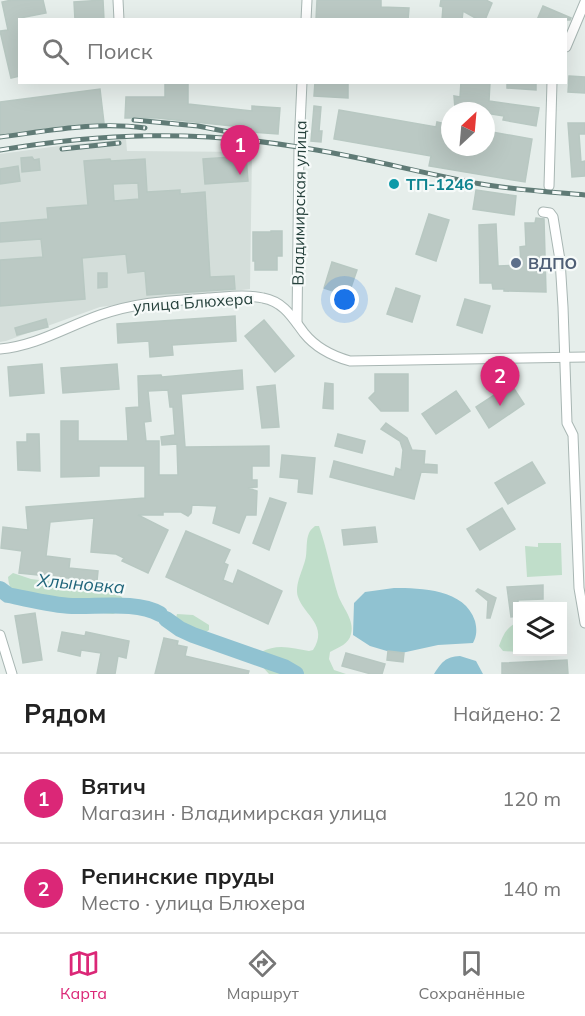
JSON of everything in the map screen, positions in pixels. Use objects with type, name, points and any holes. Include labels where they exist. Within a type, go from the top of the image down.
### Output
[{"type":"street","points":[[118,0],[119,18]]},
{"type":"street","points":[[306,18],[307,0]]},
{"type":"street","points":[[567,45],[585,2]]},
{"type":"street","name":"Владимирская улица","points":[[297,323],[298,147],[302,84]]},
{"type":"street","points":[[549,186],[552,84]]},
{"type":"street","points":[[543,212],[550,213],[553,217],[560,260],[567,423],[573,435],[579,588],[585,623]]},
{"type":"street","name":"улица Блюхера","points":[[0,350],[39,340],[99,316],[138,304],[254,297],[264,298],[282,306],[290,312],[316,345],[332,355],[350,361],[585,357]]},
{"type":"street","points":[[0,635],[12,674]]},
{"type":"shaded area","points":[[126,139],[127,151],[252,152],[250,289],[100,307],[0,342],[0,154]]},
{"type":"green space","points":[[315,526],[319,526],[338,595],[351,624],[352,629],[348,640],[330,652],[329,659],[334,670],[346,674],[269,674],[259,663],[261,652],[279,647],[309,651],[313,650],[317,642],[317,627],[301,603],[297,592],[306,556],[308,536]]},
{"type":"green space","points":[[538,543],[561,543],[562,575],[527,577],[525,546],[538,547]]},
{"type":"green space","points":[[13,573],[31,579],[110,589],[122,597],[124,606],[113,614],[29,605],[17,598],[12,591],[8,577]]},
{"type":"green space","points":[[177,614],[193,615],[209,625],[209,630],[206,632],[185,627],[178,622]]},
{"type":"green space","points":[[513,625],[513,652],[503,651],[499,646],[507,630]]},
{"type":"water","points":[[394,588],[441,592],[462,602],[470,610],[475,621],[476,632],[473,643],[438,645],[397,654],[370,646],[353,635],[354,603],[365,592]]},
{"type":"water","points":[[460,656],[476,661],[483,674],[434,674],[444,661]]},
{"type":"building","points":[[43,0],[46,13],[18,18],[18,76],[11,78],[0,31],[8,30],[2,2]]},
{"type":"building","points":[[103,0],[104,18],[75,18],[74,2]]},
{"type":"building","points":[[317,0],[381,0],[381,7],[409,8],[408,18],[316,18]]},
{"type":"building","points":[[441,0],[486,0],[492,3],[486,18],[475,18],[463,11],[462,18],[442,18],[443,7],[440,6]]},
{"type":"building","points":[[543,6],[571,18],[567,20],[567,18],[538,18]]},
{"type":"building","points":[[569,76],[585,77],[585,93],[568,92]]},
{"type":"building","points":[[165,84],[188,84],[188,104],[252,111],[252,106],[280,108],[278,134],[251,132],[251,128],[157,118],[125,118],[126,97],[165,97]]},
{"type":"building","points":[[315,84],[348,84],[348,98],[314,96]]},
{"type":"building","points":[[461,84],[490,84],[489,101],[539,108],[536,126],[503,120],[504,116],[495,114],[495,102],[454,102],[454,96],[460,97]]},
{"type":"building","points":[[507,84],[536,84],[536,90],[507,88]]},
{"type":"building","points":[[100,89],[104,123],[0,135],[0,102]]},
{"type":"building","points":[[314,106],[321,107],[319,131],[322,131],[321,142],[311,141]]},
{"type":"building","points":[[339,110],[436,127],[437,122],[441,123],[441,156],[495,156],[495,133],[532,139],[525,182],[429,166],[431,156],[334,139]]},
{"type":"building","points":[[568,123],[585,123],[585,134],[579,134],[581,162],[585,161],[585,176],[572,177]]},
{"type":"building","points":[[246,156],[248,181],[205,184],[203,159]]},
{"type":"building","points":[[32,157],[34,160],[39,159],[40,170],[22,172],[21,158]]},
{"type":"building","points":[[145,159],[147,192],[180,190],[180,194],[205,192],[210,277],[234,276],[235,289],[147,295],[145,271],[128,273],[126,254],[82,258],[85,299],[0,306],[0,260],[43,257],[41,239],[0,242],[0,223],[48,219],[47,208],[88,205],[84,161]],"holes":[[[138,183],[139,199],[114,201],[113,184]]]},
{"type":"building","points":[[18,166],[20,181],[0,184],[0,169]]},
{"type":"building","points":[[476,190],[516,196],[514,215],[473,209]]},
{"type":"building","points":[[429,214],[449,220],[436,261],[416,254]]},
{"type":"building","points":[[536,218],[544,219],[546,292],[504,291],[504,289],[493,289],[492,283],[480,283],[479,225],[496,224],[498,266],[521,265],[520,247],[526,246],[525,223],[535,223]]},
{"type":"building","points":[[282,231],[282,256],[277,256],[277,270],[255,270],[253,232]]},
{"type":"building","points":[[332,262],[357,270],[348,296],[324,288]]},
{"type":"building","points":[[98,273],[107,273],[107,287],[98,288]]},
{"type":"building","points":[[396,288],[420,296],[412,322],[387,314]]},
{"type":"building","points":[[465,299],[490,306],[482,333],[457,325]]},
{"type":"building","points":[[235,316],[236,341],[172,345],[173,355],[150,357],[149,341],[118,343],[117,324]]},
{"type":"building","points":[[46,319],[48,327],[17,335],[15,328]]},
{"type":"building","points":[[264,320],[294,356],[275,372],[245,336]]},
{"type":"building","points":[[42,364],[44,393],[10,396],[8,367]]},
{"type":"building","points":[[117,364],[119,389],[63,393],[61,368]]},
{"type":"building","points":[[242,370],[243,389],[181,394],[185,447],[269,446],[269,466],[252,466],[252,480],[257,480],[257,487],[248,488],[257,491],[256,515],[246,515],[239,533],[213,523],[217,506],[192,505],[188,516],[181,512],[138,515],[168,530],[148,573],[122,561],[124,558],[116,554],[91,552],[94,518],[50,522],[46,556],[70,559],[69,568],[98,571],[97,581],[19,573],[22,551],[1,548],[3,527],[28,530],[26,507],[145,498],[145,466],[99,466],[99,476],[61,477],[61,421],[78,421],[78,441],[128,441],[126,408],[139,407],[138,376],[161,375],[162,377]],"holes":[[[168,390],[170,407],[173,407],[175,435],[161,437],[162,445],[177,444],[178,475],[159,475],[159,441],[146,441],[144,422],[151,421],[148,391]]]},
{"type":"building","points":[[375,374],[408,374],[408,411],[381,411],[369,398],[375,392]]},
{"type":"building","points":[[325,383],[333,384],[333,409],[323,408]]},
{"type":"building","points":[[511,384],[524,404],[489,428],[476,407]]},
{"type":"building","points":[[275,385],[279,427],[262,428],[257,387]]},
{"type":"building","points":[[456,391],[470,411],[436,434],[422,414]]},
{"type":"building","points":[[386,423],[407,438],[412,450],[425,451],[424,464],[437,465],[437,473],[421,472],[414,499],[330,477],[334,461],[394,477],[396,468],[401,470],[403,450],[400,441],[381,429]]},
{"type":"building","points":[[27,434],[39,434],[40,471],[18,470],[17,442],[27,442]]},
{"type":"building","points":[[338,434],[365,441],[362,453],[335,446]]},
{"type":"building","points":[[282,455],[315,458],[312,494],[298,492],[299,479],[280,477]]},
{"type":"building","points":[[532,462],[545,483],[508,504],[495,483]]},
{"type":"building","points":[[270,498],[286,503],[269,550],[253,543]]},
{"type":"building","points":[[502,508],[515,529],[480,550],[467,529]]},
{"type":"building","points":[[375,527],[377,542],[344,545],[342,530]]},
{"type":"building","points":[[186,531],[230,550],[224,563],[228,565],[223,580],[233,584],[238,570],[282,591],[268,624],[166,577]]},
{"type":"building","points":[[543,585],[543,599],[513,602],[513,617],[511,617],[507,587]]},
{"type":"building","points":[[478,589],[496,598],[490,618],[487,618],[488,601],[476,591]]},
{"type":"building","points":[[35,613],[42,660],[23,663],[15,616]]},
{"type":"building","points":[[62,632],[85,636],[86,632],[129,641],[126,658],[118,656],[115,674],[97,674],[101,653],[81,650],[80,656],[58,651]]},
{"type":"building","points":[[164,638],[178,641],[177,645],[187,647],[185,656],[249,671],[248,674],[155,674]]},
{"type":"building","points":[[388,651],[404,653],[403,662],[387,660]]},
{"type":"building","points":[[346,653],[385,664],[382,674],[371,674],[342,666]]},
{"type":"building","points":[[567,660],[568,674],[502,674],[502,663]]},
{"type":"waterway","name":"Хлыновка","points":[[0,589],[8,595],[56,604],[140,607],[160,614]]},
{"type":"waterway","name":"Хлыновка","points":[[166,619],[193,635],[284,667],[296,674]]},
{"type":"railway","points":[[134,120],[198,126],[229,132]]},
{"type":"railway","points":[[0,137],[91,126],[145,128]]},
{"type":"railway","points":[[0,150],[112,137],[222,138],[321,151],[494,186],[585,195]]},
{"type":"railway","points":[[62,149],[119,143]]},
{"type":"place","name":"Вятич","points":[[240,175]]},
{"type":"place","name":"ТП-1246","points":[[394,184]]},
{"type":"place","name":"ВДПО","points":[[516,263]]},
{"type":"place","name":"Репинские пруды","points":[[500,406]]}]
